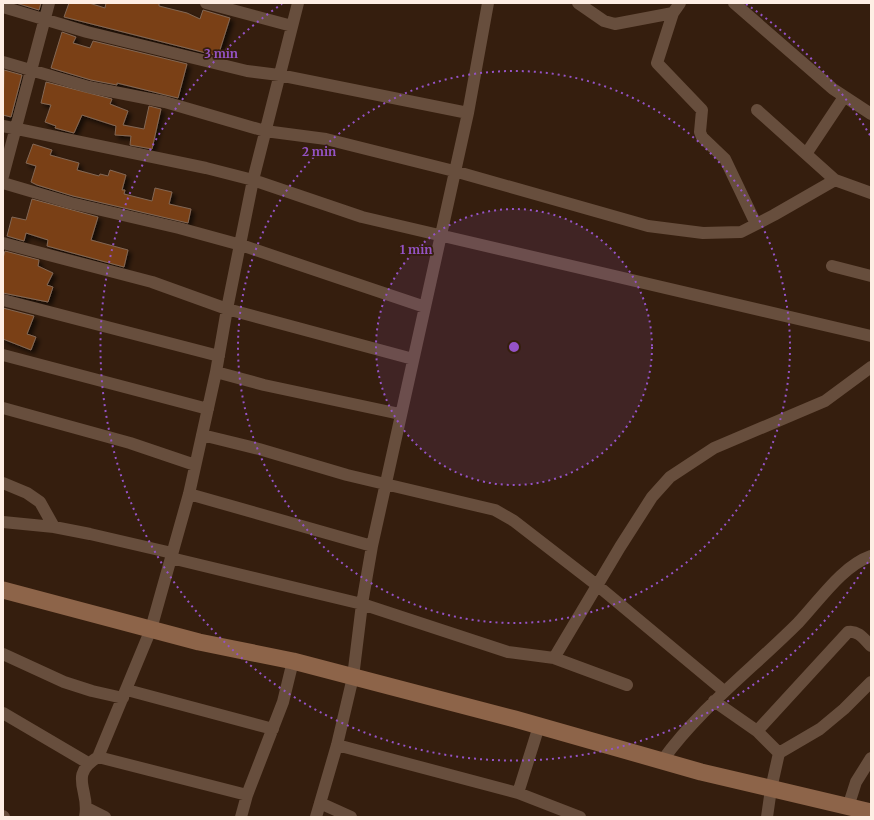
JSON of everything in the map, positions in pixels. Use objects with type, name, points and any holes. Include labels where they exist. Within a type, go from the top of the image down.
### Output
[{"type":"street","points":[[3,176],[9,128],[31,70],[49,3]]},
{"type":"street","points":[[206,3],[292,26]]},
{"type":"street","points":[[105,817],[86,812],[81,783],[84,768],[93,760],[125,694],[151,629],[189,494],[216,372],[253,180],[298,3]]},
{"type":"street","points":[[316,817],[337,745],[353,677],[362,604],[372,546],[400,414],[468,113],[488,3]]},
{"type":"street","points":[[578,3],[604,21],[614,24],[677,8]]},
{"type":"street","points":[[734,3],[844,97],[871,114]]},
{"type":"street","points":[[3,7],[87,32],[247,71],[279,75],[468,113]]},
{"type":"street","points":[[677,8],[657,63],[702,110],[700,132],[702,137],[725,159],[756,224]]},
{"type":"street","points":[[3,62],[89,87],[165,102],[265,131],[326,139],[454,171],[648,226],[703,233],[741,232],[835,180]]},
{"type":"street","points":[[806,154],[844,97]]},
{"type":"street","points":[[757,110],[835,180],[871,193]]},
{"type":"street","points":[[9,128],[206,168],[253,180],[362,216],[871,336]]},
{"type":"street","points":[[3,183],[71,203],[179,228],[241,245],[425,307]]},
{"type":"street","points":[[3,243],[152,282],[227,309],[413,358]]},
{"type":"street","points":[[832,266],[871,276]]},
{"type":"street","points":[[3,300],[219,356]]},
{"type":"street","points":[[3,355],[208,409]]},
{"type":"street","points":[[554,658],[620,547],[652,497],[670,477],[714,448],[825,401],[871,367]]},
{"type":"street","points":[[216,372],[264,385],[400,414]]},
{"type":"street","points":[[3,408],[130,443],[195,465]]},
{"type":"street","points":[[202,435],[259,449],[347,475],[494,510],[514,521],[598,586],[724,692]]},
{"type":"street","points":[[3,483],[27,493],[40,502],[54,527]]},
{"type":"street","points":[[189,494],[372,546]]},
{"type":"street","points":[[3,522],[54,527],[90,534],[362,604],[508,652],[554,658],[627,685]]},
{"type":"street","points":[[662,761],[693,722],[797,624],[843,574],[856,562],[871,556]]},
{"type":"street","points":[[3,590],[199,642],[293,661],[539,726],[662,761],[771,789],[871,812]]},
{"type":"street","points":[[757,731],[848,632],[853,631],[858,634],[871,646]]},
{"type":"street","points":[[3,654],[64,682],[92,691],[125,694],[273,729]]},
{"type":"street","points":[[241,817],[247,795],[283,702],[293,661]]},
{"type":"street","points":[[767,817],[771,789],[779,753],[820,729],[844,709],[871,682]]},
{"type":"street","points":[[714,701],[757,731],[779,753]]},
{"type":"street","points":[[3,712],[93,760],[247,795]]},
{"type":"street","points":[[518,793],[539,726]]},
{"type":"street","points":[[337,745],[518,793],[580,817]]},
{"type":"street","points":[[848,807],[856,782],[871,758]]},
{"type":"street","points":[[320,803],[351,817]]},
{"type":"building","points":[[16,3],[41,3],[39,10]]},
{"type":"building","points":[[69,3],[89,3],[105,8],[106,3],[159,3],[159,6],[187,13],[200,19],[203,10],[230,18],[218,56],[64,17]]},
{"type":"building","points":[[62,32],[76,37],[73,43],[90,48],[93,41],[187,64],[178,98],[117,83],[117,85],[91,80],[51,68]]},
{"type":"building","points":[[4,70],[22,75],[11,117],[3,115]]},
{"type":"building","points":[[46,82],[112,99],[110,104],[128,111],[123,125],[144,129],[149,106],[161,109],[152,149],[130,145],[131,136],[115,135],[116,126],[82,115],[74,133],[55,128],[56,126],[45,122],[51,105],[41,103]]},
{"type":"building","points":[[33,144],[52,150],[50,155],[79,163],[77,170],[99,176],[100,174],[108,176],[110,170],[126,175],[122,190],[125,190],[124,194],[152,201],[155,188],[172,192],[169,204],[191,209],[188,223],[73,196],[31,182],[36,166],[26,163]]},
{"type":"building","points":[[32,199],[98,217],[91,240],[128,250],[124,267],[47,246],[48,240],[26,233],[24,241],[7,236],[12,217],[26,220]]},
{"type":"building","points":[[5,251],[39,260],[38,266],[53,273],[47,285],[53,287],[48,302],[3,293],[3,258]]},
{"type":"building","points":[[3,308],[34,316],[27,334],[36,337],[31,350],[3,339]]}]
